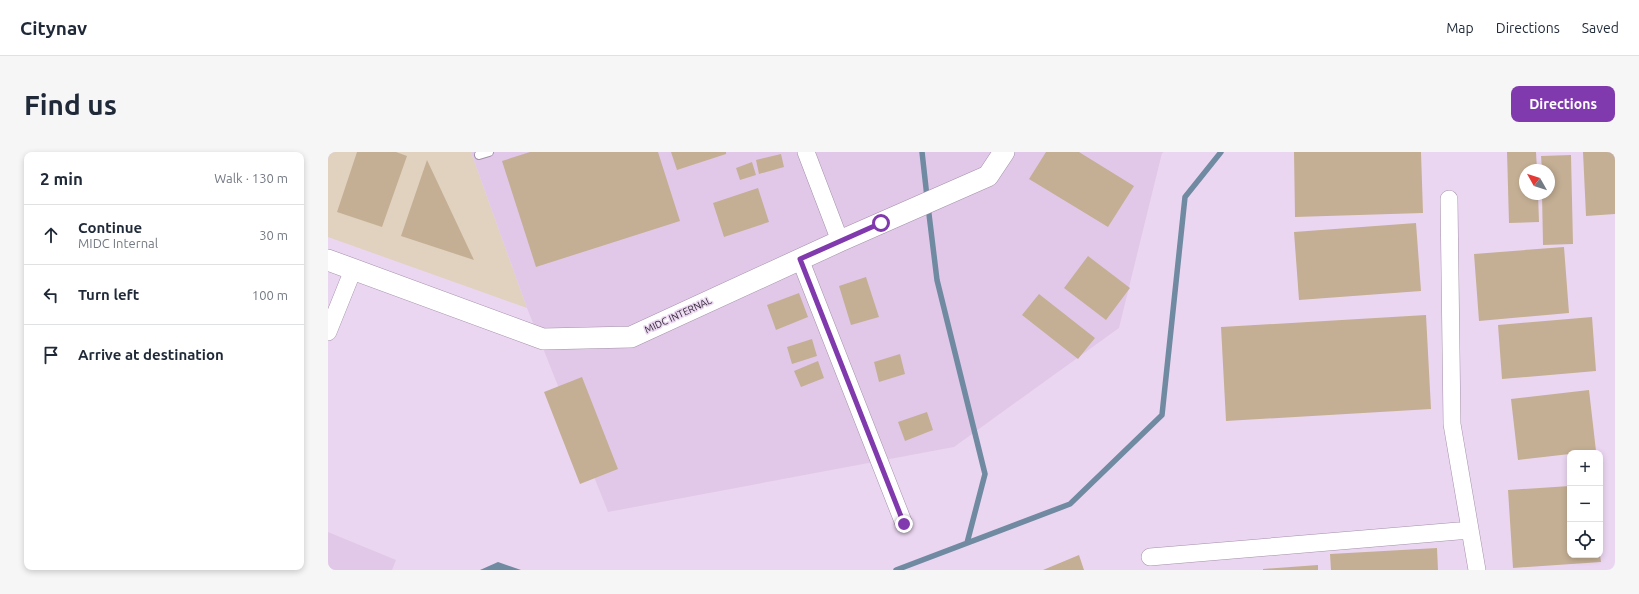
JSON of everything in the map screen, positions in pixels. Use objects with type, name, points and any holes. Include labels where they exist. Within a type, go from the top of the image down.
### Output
[{"type":"street","points":[[806,152],[840,241]]},
{"type":"street","name":"MIDC INTERNAL","points":[[328,260],[543,339],[631,337],[800,259],[988,176],[1004,152]]},
{"type":"street","points":[[1449,199],[1452,424],[1477,570]]},
{"type":"street","points":[[800,259],[904,524]]},
{"type":"street","points":[[328,332],[353,270]]},
{"type":"street","points":[[1150,557],[1470,530]]},
{"type":"lane","points":[[479,155],[489,152]]},
{"type":"shaded area","points":[[328,152],[471,152],[527,308],[328,237]]},
{"type":"shaded area","points":[[471,152],[1164,152],[1162,153],[1119,328],[954,447],[608,512],[527,308]]},
{"type":"shaded area","points":[[328,532],[396,560],[392,570],[328,570]]},
{"type":"water","points":[[498,562],[521,570],[480,570]]},
{"type":"building","points":[[357,152],[396,152],[407,156],[382,227],[337,212]]},
{"type":"building","points":[[530,152],[658,152],[680,221],[536,267],[502,161]]},
{"type":"building","points":[[671,152],[726,152],[726,154],[677,170]]},
{"type":"building","points":[[1046,152],[1079,152],[1134,186],[1108,227],[1029,179]]},
{"type":"building","points":[[1294,152],[1421,152],[1423,213],[1295,217]]},
{"type":"building","points":[[1507,152],[1536,152],[1537,164],[1519,164],[1519,200],[1538,200],[1539,222],[1509,223]]},
{"type":"building","points":[[1583,152],[1615,152],[1615,214],[1586,216]]},
{"type":"building","points":[[781,154],[784,167],[759,174],[756,160]]},
{"type":"building","points":[[1571,155],[1573,244],[1543,245],[1542,200],[1555,200],[1555,164],[1542,164],[1541,156]]},
{"type":"building","points":[[427,160],[474,260],[401,236]]},
{"type":"building","points":[[752,162],[756,175],[740,180],[736,168]]},
{"type":"building","points":[[758,188],[769,222],[724,237],[713,203]]},
{"type":"building","points":[[1416,223],[1421,291],[1299,300],[1294,232]]},
{"type":"building","points":[[1564,247],[1569,313],[1479,321],[1474,254]]},
{"type":"building","points":[[1088,256],[1130,288],[1106,320],[1064,288]]},
{"type":"building","points":[[866,277],[879,317],[851,325],[839,286]]},
{"type":"building","points":[[799,293],[808,317],[776,330],[767,305]]},
{"type":"building","points":[[1039,294],[1095,338],[1078,359],[1022,315]]},
{"type":"building","points":[[1426,315],[1431,409],[1226,421],[1221,327]]},
{"type":"building","points":[[1592,317],[1596,371],[1502,379],[1498,325]]},
{"type":"building","points":[[812,339],[817,356],[792,364],[787,347]]},
{"type":"building","points":[[900,354],[905,374],[879,382],[874,362]]},
{"type":"building","points":[[818,361],[824,378],[801,387],[794,371]]},
{"type":"building","points":[[582,377],[618,469],[580,484],[544,392]]},
{"type":"building","points":[[1589,390],[1596,450],[1567,450],[1567,454],[1518,460],[1511,399]]},
{"type":"building","points":[[927,412],[933,430],[905,441],[898,422]]},
{"type":"building","points":[[1567,486],[1567,558],[1600,558],[1601,562],[1513,568],[1508,490]]},
{"type":"building","points":[[1437,548],[1438,570],[1331,570],[1330,554]]},
{"type":"building","points":[[1079,555],[1084,570],[1043,570]]},
{"type":"building","points":[[1318,565],[1318,570],[1263,570],[1263,569]]},
{"type":"waterway","points":[[922,152],[927,197]]},
{"type":"waterway","points":[[896,570],[1070,504],[1162,415],[1185,197],[1221,152]]},
{"type":"waterway","points":[[928,206],[937,280],[985,474],[967,543]]},
{"type":"route","points":[[881,223],[800,259],[904,524]]}]
